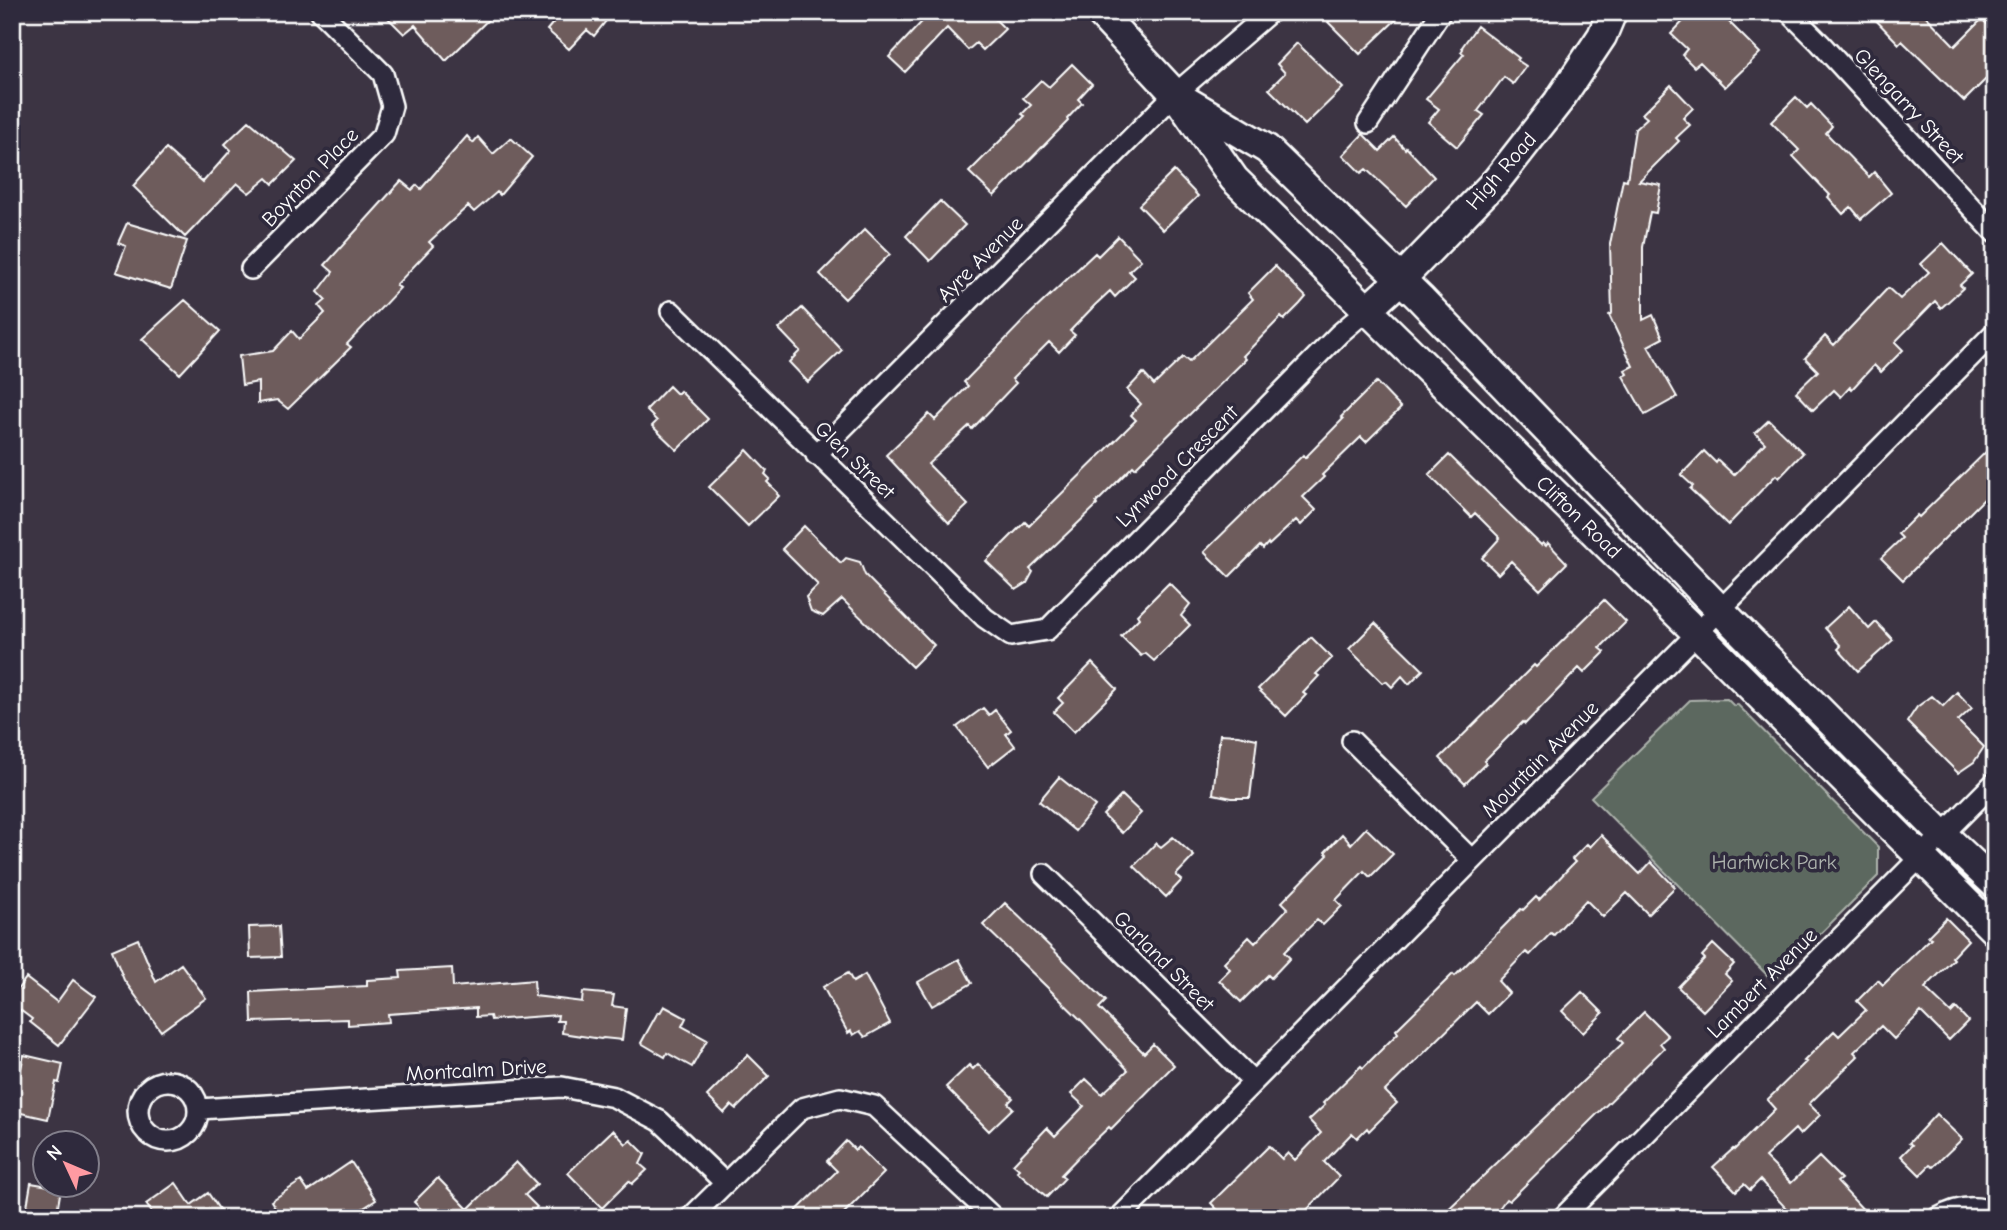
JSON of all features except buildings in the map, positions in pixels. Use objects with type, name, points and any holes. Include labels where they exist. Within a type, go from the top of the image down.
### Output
[{"type":"main road","name":"Clifton Road","points":[[1099,12],[1175,94],[1234,179],[1697,633],[1995,931]]},
{"type":"main road","name":"High Road","points":[[1367,310],[1401,279],[1497,180],[1558,102],[1602,36],[1612,12]]},
{"type":"main road","name":"Clifton Road","points":[[1175,94],[1267,149],[1401,279],[1720,610],[1995,884]]},
{"type":"street","name":"Boynton Place","points":[[251,269],[384,134],[393,106],[383,74],[321,12]]},
{"type":"street","name":"Ayre Avenue","points":[[816,455],[1175,94],[1270,12]]},
{"type":"street","points":[[1368,123],[1441,12]]},
{"type":"street","name":"Glengarry Street","points":[[1789,12],[1995,233]]},
{"type":"street","name":"Lynwood Crescent","points":[[1012,636],[1047,630],[1339,334],[1367,310]]},
{"type":"street","name":"Glen Street","points":[[671,311],[985,618],[1012,636]]},
{"type":"street","name":"Mountain Avenue","points":[[1119,1218],[1995,332]]},
{"type":"street","points":[[1352,741],[1472,860]]},
{"type":"street","name":"Lambert Avenue","points":[[1562,1218],[1995,782]]},
{"type":"street","name":"Garland Street","points":[[1044,874],[1253,1081]]},
{"type":"street","name":"Montcalm Drive","points":[[199,1109],[562,1087],[614,1097],[660,1121],[725,1183]]},
{"type":"street","points":[[690,1218],[802,1108],[840,1098],[874,1106],[994,1218]]},
{"type":"street","points":[[1938,1218],[1972,1206],[1995,1213]]},
{"type":"green space","name":"Hartwick Park","points":[[1727,699],[1734,706],[1737,704],[1878,847],[1878,876],[1773,981],[1591,797],[1690,700]]}]
